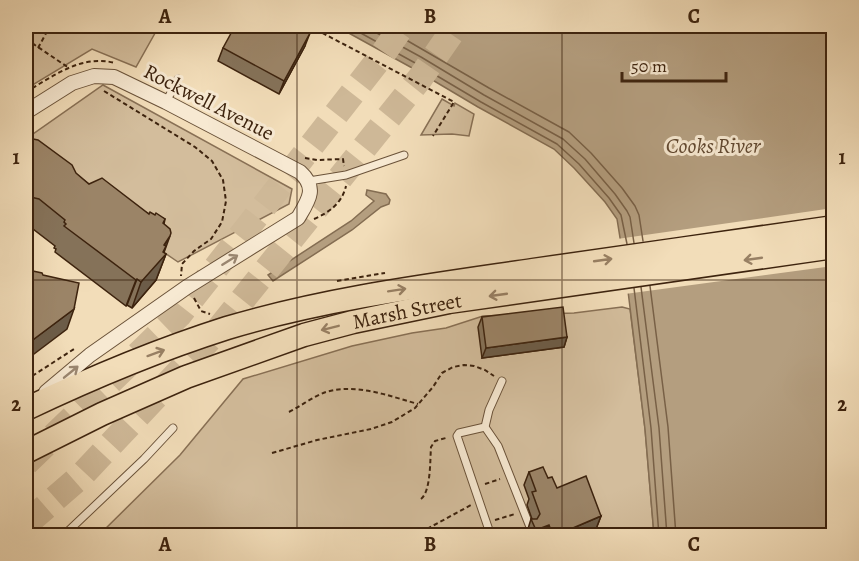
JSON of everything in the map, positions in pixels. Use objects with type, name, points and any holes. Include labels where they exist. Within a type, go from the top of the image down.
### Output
[{"type":"main road","points":[[809,240],[834,225]]},
{"type":"main road","name":"Marsh Street","points":[[26,409],[109,371],[227,328],[363,296],[546,278],[809,240]]},
{"type":"main road","points":[[809,240],[834,248]]},
{"type":"main road","name":"Marsh Street","points":[[26,452],[102,414],[186,377],[304,335],[415,309],[475,298],[546,278]]},
{"type":"street","name":"Rockwell Avenue","points":[[85,78],[114,77],[300,172],[309,181]]},
{"type":"street","points":[[26,112],[72,83],[85,78]]},
{"type":"street","name":"Marsh Street","points":[[26,409],[90,356],[187,287],[298,218],[310,195],[309,181]]},
{"type":"lane","points":[[166,102],[178,79]]},
{"type":"lane","points":[[309,181],[346,175],[404,155]]},
{"type":"lane","points":[[502,381],[489,410],[485,426],[498,446],[530,527]]},
{"type":"lane","points":[[485,426],[459,433],[457,436],[491,536]]},
{"type":"lane","points":[[63,536],[144,459],[173,428]]},
{"type":"path","points":[[38,48],[50,26]]},
{"type":"path","points":[[309,26],[454,102],[433,136]]},
{"type":"path","points":[[26,39],[68,68],[195,147],[212,161],[223,180],[226,201],[222,222],[211,239],[194,251],[182,264],[182,279]]},
{"type":"path","points":[[26,92],[79,64],[101,60],[122,65]]},
{"type":"path","points":[[299,156],[317,160],[343,159],[347,185],[342,198],[329,211],[311,220]]},
{"type":"path","points":[[192,295],[201,311],[212,314]]},
{"type":"path","points":[[272,453],[392,422],[415,408],[442,373],[453,367],[474,366],[502,381]]},
{"type":"path","points":[[289,412],[325,392],[342,389],[359,389],[418,404]]},
{"type":"path","points":[[421,499],[427,487],[431,447],[435,441],[457,436]]},
{"type":"path","points":[[474,487],[510,476]]},
{"type":"path","points":[[414,536],[479,501]]},
{"type":"path","points":[[486,523],[524,511]]},
{"type":"shaded area","points":[[26,26],[159,26],[136,67],[92,49],[26,89]]},
{"type":"shaded area","points":[[103,85],[292,189],[289,204],[178,262],[26,158],[26,139]]},
{"type":"shaded area","points":[[442,99],[454,106],[455,103],[474,114],[469,136],[421,135]]},
{"type":"shaded area","points":[[622,307],[630,309],[645,429],[654,535],[98,536],[180,455],[243,379],[352,346],[446,328],[483,316],[574,313]]},
{"type":"water","name":"Cooks River","points":[[336,26],[833,26],[833,535],[654,535],[645,429],[617,219],[605,202],[554,149]]},
{"type":"water","points":[[367,190],[386,194],[390,200],[389,204],[381,207],[352,230],[273,281],[268,275],[351,221],[374,201],[366,195]]},
{"type":"pier","points":[[833,208],[833,266],[625,294],[617,239]]},
{"type":"building","points":[[235,26],[295,26],[310,33],[284,81],[223,48]]},
{"type":"building","points":[[26,138],[38,140],[72,165],[76,173],[89,184],[102,178],[149,214],[150,212],[155,215],[156,213],[165,219],[163,223],[171,233],[164,245],[166,246],[163,252],[166,254],[141,282],[64,226],[65,220],[39,199],[26,196]]},
{"type":"building","points":[[26,266],[29,267],[28,270],[43,275],[79,283],[74,309],[26,345]]},
{"type":"building","points":[[563,307],[567,337],[486,348],[482,317]]},
{"type":"building","points":[[543,467],[548,478],[552,477],[557,488],[586,476],[601,516],[573,528],[576,536],[553,536],[549,525],[536,530],[531,519],[537,519],[540,514],[532,492],[536,491],[529,472]]},
{"type":"tunnel","points":[[26,463],[179,315],[380,58],[402,26]]},
{"type":"tunnel","points":[[26,524],[82,475],[219,329],[421,77],[456,26]]}]
